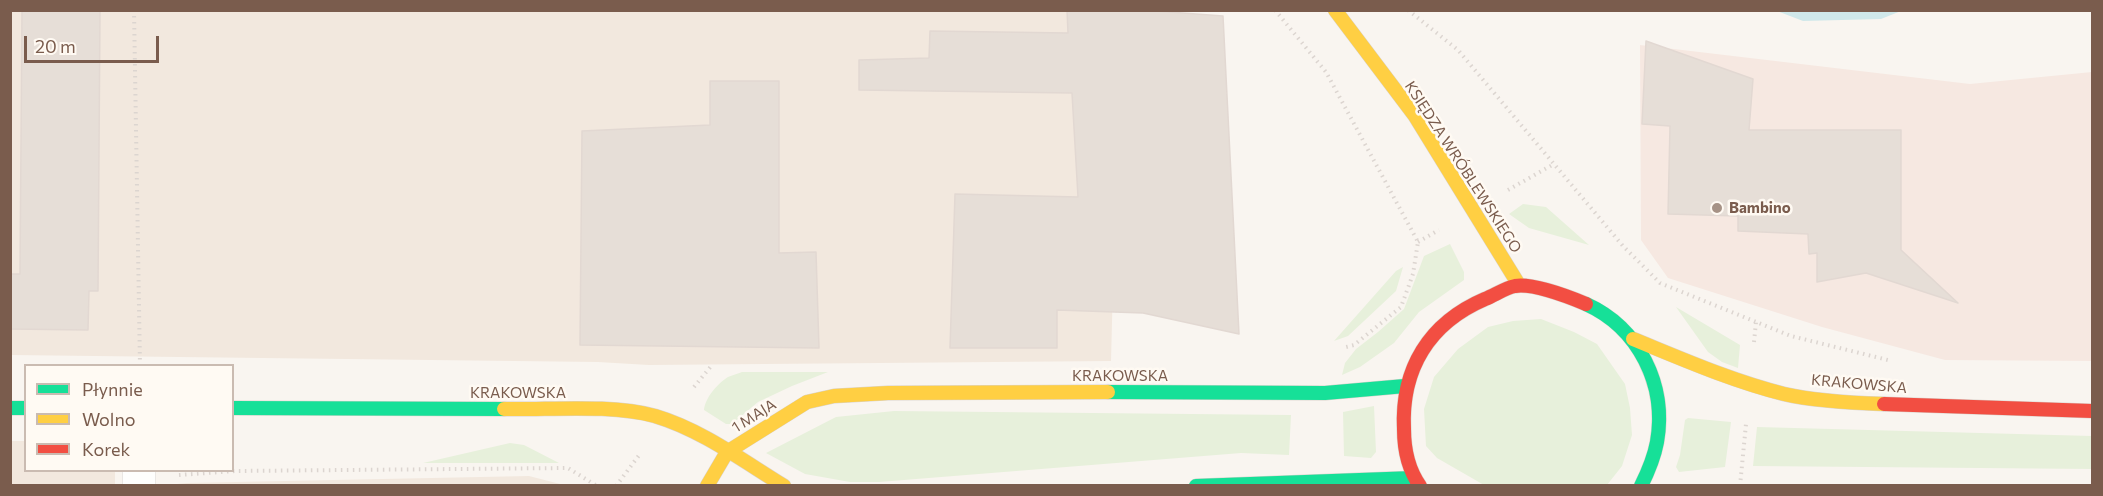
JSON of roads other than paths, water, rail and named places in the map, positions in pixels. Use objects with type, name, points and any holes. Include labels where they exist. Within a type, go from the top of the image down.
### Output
[{"type":"main road","name":"KSIĘDZA WRÓBLEWSKIEGO","points":[[1335,10],[1415,116],[1519,285]]},
{"type":"main road","points":[[1196,486],[1417,482],[1402,427],[1405,386],[1419,352],[1444,323],[1476,301],[1519,285],[1581,300],[1611,318],[1633,339],[1650,367],[1660,401],[1659,436],[1651,469],[1641,486]]},
{"type":"main road","name":"KRAKOWSKA","points":[[1633,339],[1710,371],[1785,394],[1858,403],[2092,411]]},
{"type":"main road","name":"KRAKOWSKA","points":[[834,396],[888,393],[1023,392],[1325,393],[1405,386]]},
{"type":"main road","name":"1 MAJA","points":[[707,486],[727,452],[807,402],[834,396]]},
{"type":"main road","name":"KRAKOWSKA","points":[[234,408],[613,410],[662,418],[693,431],[784,486]]},
{"type":"water","points":[[1777,11],[1901,11],[1881,19],[1803,21]]},
{"type":"place","name":"Bambino","points":[[1717,208]]}]
